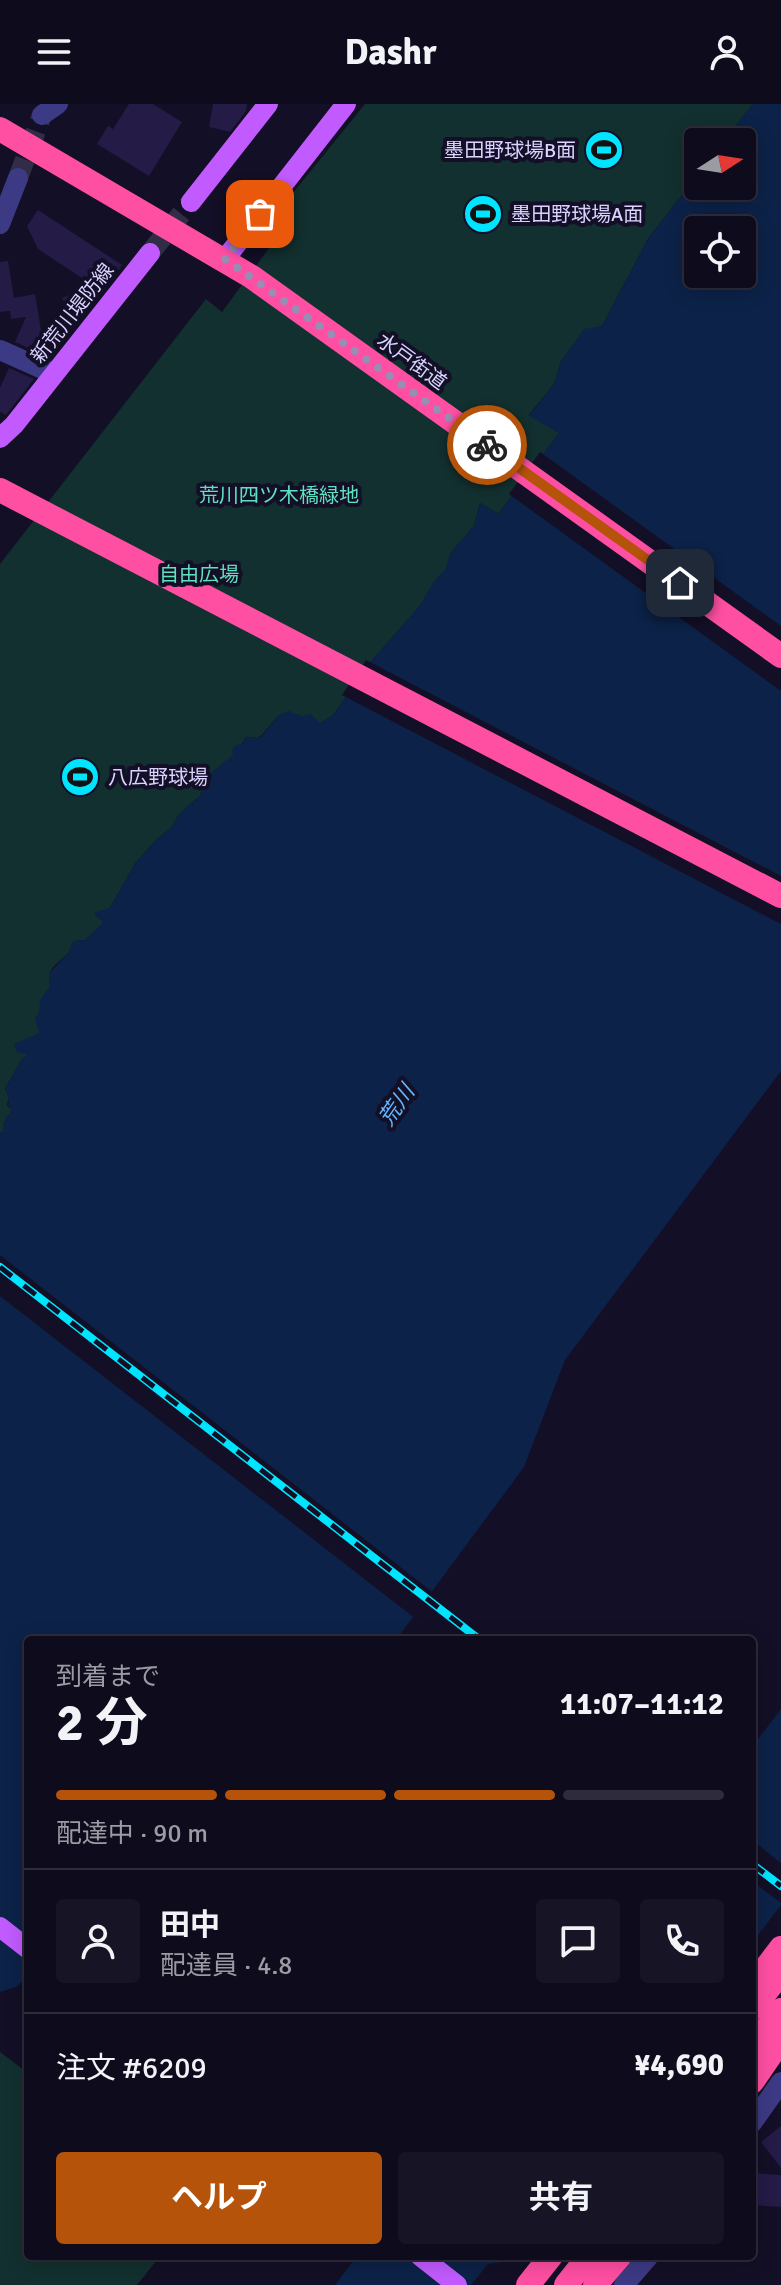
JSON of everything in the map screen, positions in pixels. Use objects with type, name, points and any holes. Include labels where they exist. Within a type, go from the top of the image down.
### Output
[{"type":"highway","name":"水戸街道","points":[[0,129],[252,277],[781,656]]},
{"type":"highway","points":[[0,490],[781,896]]},
{"type":"highway","points":[[756,1981],[781,1948]]},
{"type":"highway","points":[[756,2004],[781,1974]]},
{"type":"highway","points":[[756,2042],[781,2010]]},
{"type":"highway","points":[[756,2076],[781,2040]]},
{"type":"highway","points":[[519,2285],[538,2260]]},
{"type":"highway","points":[[528,2285],[548,2260]]},
{"type":"highway","points":[[566,2285],[586,2260]]},
{"type":"highway","points":[[595,2285],[617,2260]]},
{"type":"main road","points":[[191,202],[268,104]]},
{"type":"main road","points":[[225,259],[346,104]]},
{"type":"main road","name":"新荒川堤防線","points":[[0,438],[14,425],[150,253]]},
{"type":"main road","points":[[0,1927],[24,1946]]},
{"type":"main road","points":[[756,2031],[781,1998]]},
{"type":"main road","points":[[425,2260],[457,2285]]},
{"type":"main road","points":[[553,2285],[573,2260]]},
{"type":"street","points":[[0,224],[18,178]]},
{"type":"street","points":[[0,350],[54,374]]},
{"type":"street","points":[[756,2117],[781,2082]]},
{"type":"street","points":[[624,2285],[646,2260]]},
{"type":"green space","name":"荒川四ツ木橋緑地","points":[[365,104],[753,104],[734,128],[684,128],[684,193],[649,237],[602,326],[561,361],[554,384],[529,415],[559,433],[498,514],[480,503],[474,526],[450,554],[447,568],[434,582],[420,606],[373,659],[333,715],[320,723],[301,716],[279,715],[259,738],[246,737],[234,755],[211,774],[200,796],[180,813],[171,828],[136,862],[110,908],[96,916],[102,924],[85,940],[74,941],[68,954],[49,973],[49,988],[40,1001],[39,1033],[26,1053],[28,1057],[22,1059],[5,1089],[9,1097],[7,1105],[12,1110],[3,1124],[3,1132],[0,1132],[0,564],[206,299],[222,312],[275,240],[262,231]]},
{"type":"green space","points":[[0,2052],[24,2070],[24,2260],[157,2260],[137,2285],[0,2285]]},
{"type":"water","name":"荒川","points":[[753,104],[781,104],[781,1071],[565,1360],[524,1467],[399,1636],[24,1636],[24,1980],[16,1987],[0,1992],[0,1132],[3,1132],[3,1124],[12,1110],[5,1089],[22,1059],[28,1055],[17,1052],[14,1044],[39,1033],[35,1018],[40,1011],[40,1001],[49,988],[49,973],[68,954],[73,941],[85,940],[102,924],[102,920],[94,915],[96,912],[110,908],[136,862],[171,828],[180,813],[200,796],[211,773],[233,755],[235,745],[242,744],[246,737],[260,738],[279,715],[289,711],[301,716],[311,714],[320,723],[333,715],[373,659],[420,606],[446,568],[450,554],[474,526],[480,503],[498,514],[559,433],[529,416],[554,384],[561,361],[584,329],[602,326],[649,237],[684,193],[684,200],[756,200],[756,128],[734,128]]},
{"type":"water","points":[[781,1709],[781,1905],[756,1938],[756,1742]]},
{"type":"water","points":[[354,2260],[506,2260],[488,2264],[471,2285],[335,2285]]},
{"type":"pier","points":[[540,452],[781,626],[781,691],[509,494]]},
{"type":"pier","points":[[366,660],[781,876],[781,924],[342,695]]},
{"type":"pier","points":[[0,1255],[435,1594],[416,1619],[0,1296]]},
{"type":"pier","points":[[756,1843],[781,1863],[781,1903],[756,1884]]},
{"type":"building","points":[[129,104],[153,104],[182,122],[149,176],[97,144],[108,126],[113,129]]},
{"type":"building","points":[[213,104],[247,104],[246,111],[230,132],[209,127]]},
{"type":"building","points":[[38,210],[122,265],[103,292],[38,249],[27,226]]},
{"type":"building","points":[[8,261],[14,298],[35,294],[41,330],[61,343],[50,358],[15,342],[26,317],[11,319],[10,311],[0,312],[0,262]]},
{"type":"building","points":[[76,292],[86,313],[74,322],[62,298]]},
{"type":"building","points":[[9,368],[34,379],[6,415],[0,412],[0,388]]},
{"type":"building","points":[[781,2126],[781,2168],[761,2142]]},
{"type":"building","points":[[756,2173],[781,2175],[781,2207],[756,2205]]},
{"type":"tunnel","points":[[18,178],[42,115]]},
{"type":"tunnel","points":[[150,253],[191,202]]},
{"type":"railway","points":[[0,1267],[475,1636]]},
{"type":"railway","points":[[756,1867],[781,1886]]},
{"type":"way so far","points":[[260,214],[225,259],[487,445]]},
{"type":"place","name":"墨田野球場B面","points":[[604,150]]},
{"type":"place","name":"墨田野球場A面","points":[[483,214]]},
{"type":"place","name":"八広野球場","points":[[80,777]]},
{"type":"route","points":[[487,445],[680,583]]},
{"type":"park label","name":"自由広場","points":[[199,574]]}]
